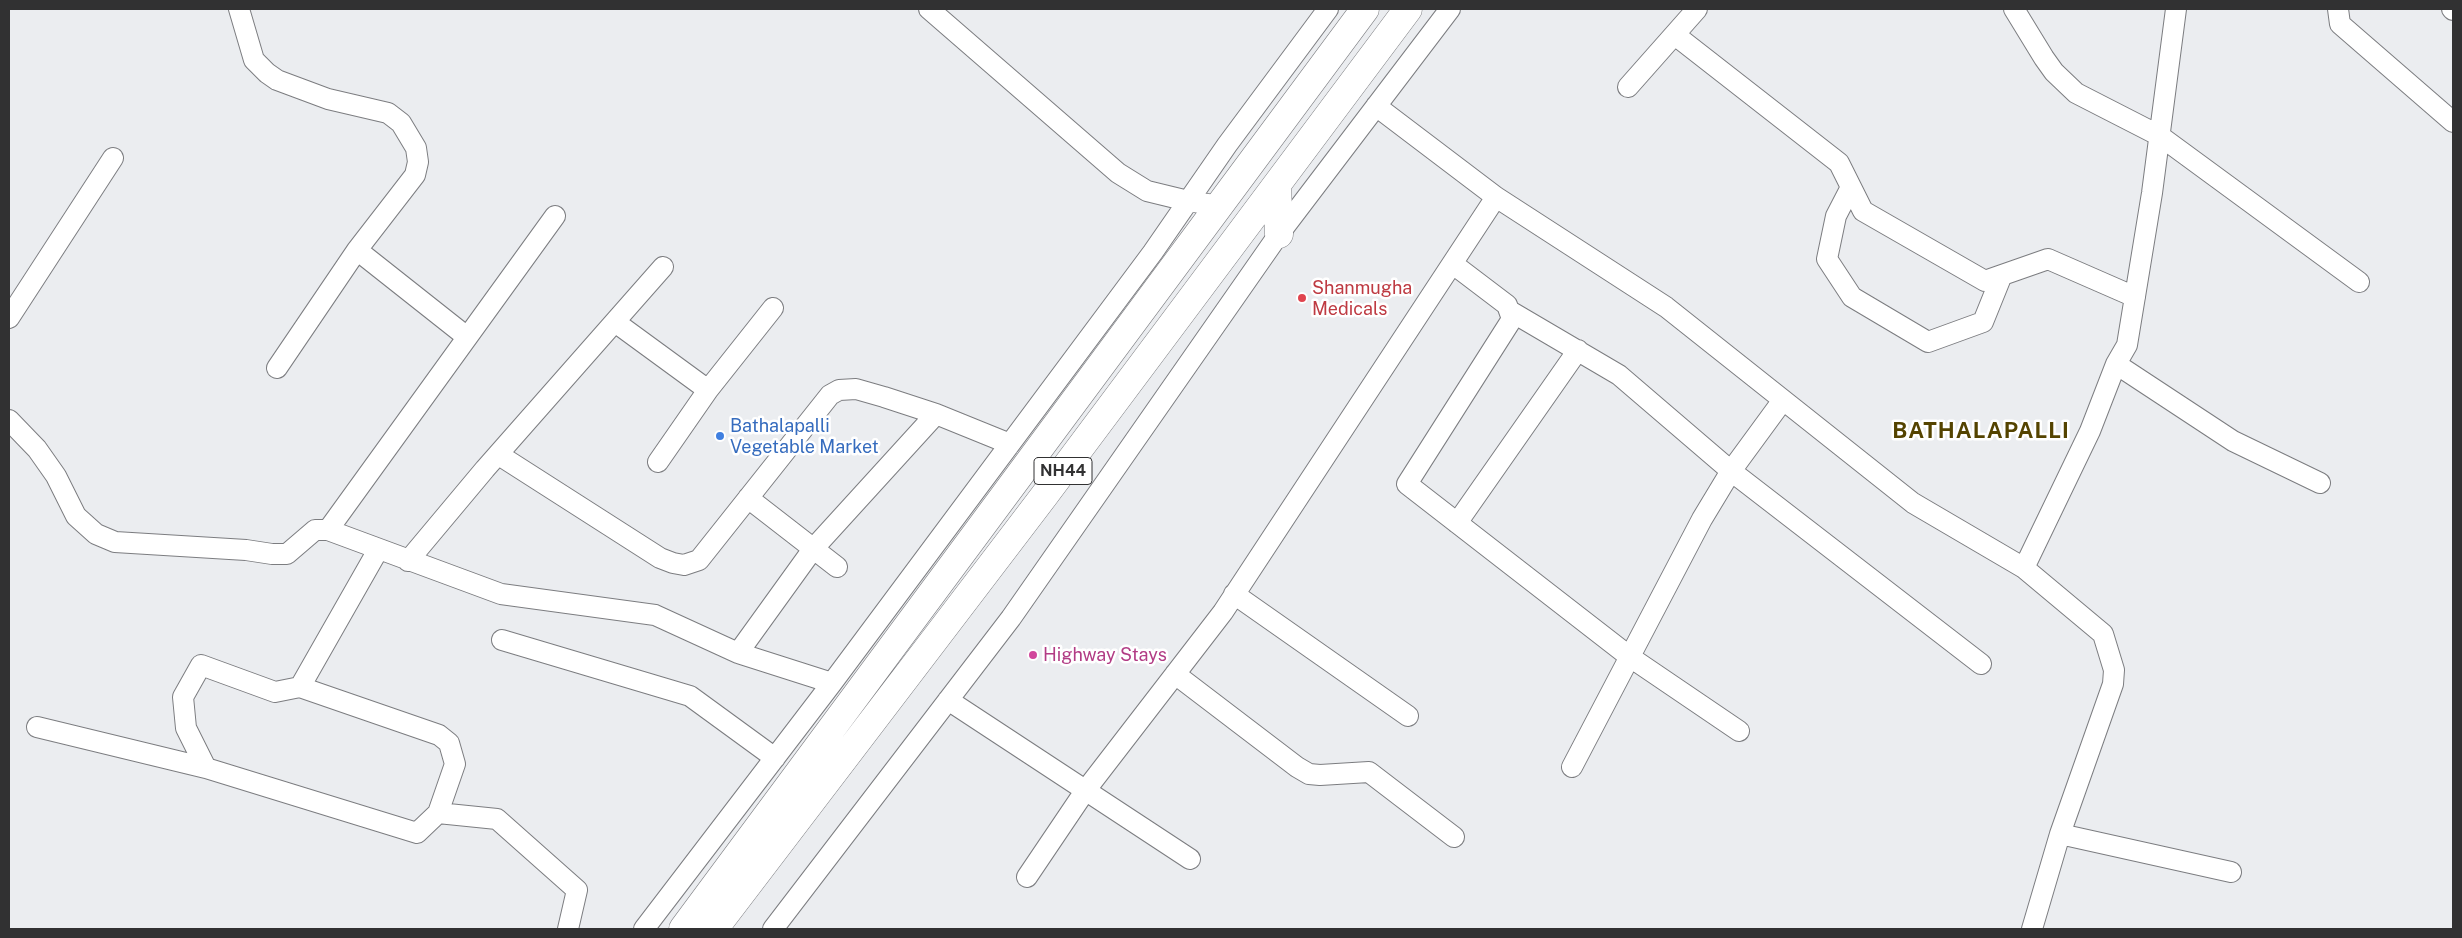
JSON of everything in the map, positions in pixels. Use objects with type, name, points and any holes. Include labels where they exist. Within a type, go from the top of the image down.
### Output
[{"type":"highway","name":"NH44","points":[[683,929],[1365,9]]},
{"type":"highway","name":"NH44","points":[[714,929],[1277,186],[1408,9]]},
{"type":"highway","points":[[1277,186],[1279,234]]},
{"type":"street","points":[[239,9],[254,60],[267,73],[277,80],[328,99],[388,113],[401,122],[408,131],[416,148],[418,162],[415,175],[357,250],[277,368]]},
{"type":"street","points":[[929,9],[1118,173],[1147,191],[1188,201],[1220,206]]},
{"type":"street","points":[[644,929],[832,683],[1153,252],[1328,9]]},
{"type":"street","points":[[773,929],[1011,618],[1279,234],[1450,9]]},
{"type":"street","points":[[1628,87],[1697,9]]},
{"type":"street","points":[[2014,9],[2054,72],[2076,93],[2160,136],[2359,282]]},
{"type":"street","points":[[2024,568],[2090,431],[2116,364],[2127,345],[2160,136],[2176,9]]},
{"type":"street","points":[[2338,9],[2337,15],[2340,24],[2453,122]]},
{"type":"street","points":[[1674,35],[1840,163],[1864,211],[1985,281],[2048,259],[2135,297]]},
{"type":"street","points":[[1376,106],[1496,197],[1666,307],[1912,503],[2024,568],[2103,634],[2114,670],[2113,684],[2060,834],[2032,929]]},
{"type":"street","points":[[9,318],[113,158]]},
{"type":"street","points":[[1851,187],[1836,216],[1827,259],[1852,297],[1928,342],[1983,322],[2002,275]]},
{"type":"street","points":[[1027,877],[1085,792],[1234,594],[1496,197]]},
{"type":"street","points":[[328,530],[555,216]]},
{"type":"street","points":[[357,250],[467,337]]},
{"type":"street","points":[[1453,264],[1507,305],[1512,319],[1407,484],[1630,657],[1739,731]]},
{"type":"street","points":[[408,561],[663,267]]},
{"type":"street","points":[[658,462],[708,390],[773,308]]},
{"type":"street","points":[[1510,311],[1619,375],[1731,471],[1981,664]]},
{"type":"street","points":[[615,322],[708,390]]},
{"type":"street","points":[[1457,523],[1578,350]]},
{"type":"street","points":[[2116,364],[2233,441],[2320,483]]},
{"type":"street","points":[[499,455],[660,558],[673,563],[693,564],[699,560],[830,395],[839,390],[856,389],[936,414],[1010,444]]},
{"type":"street","points":[[1572,767],[1702,519],[1731,471],[1783,400]]},
{"type":"street","points":[[738,652],[813,549],[936,414]]},
{"type":"street","points":[[9,420],[37,449],[51,469],[76,516],[96,534],[115,542],[287,554],[315,530],[328,530],[501,594],[655,615],[738,652],[832,683]]},
{"type":"street","points":[[748,498],[838,567]]},
{"type":"street","points":[[300,687],[378,550]]},
{"type":"street","points":[[1234,594],[1408,716]]},
{"type":"street","points":[[502,640],[690,696],[775,758]]},
{"type":"street","points":[[37,728],[206,768],[417,834],[438,813],[456,764],[449,743],[439,735],[300,687],[275,692],[201,665],[183,697],[186,728],[206,768]]},
{"type":"street","points":[[1175,674],[1297,768],[1309,774],[1320,775],[1369,772],[1454,837]]},
{"type":"street","points":[[948,700],[1085,792],[1190,859]]},
{"type":"street","points":[[438,813],[497,819],[570,883],[577,890],[568,929]]},
{"type":"street","points":[[2060,834],[2231,872]]},
{"type":"place","name":"Shanmugha Medicals","points":[[1302,298]]},
{"type":"place","name":"Bathalapalli Vegetable Market","points":[[720,436]]},
{"type":"place","name":"Highway Stays","points":[[1033,655]]},
{"type":"district","name":"BATHALAPALLI","points":[[1981,431]]}]
